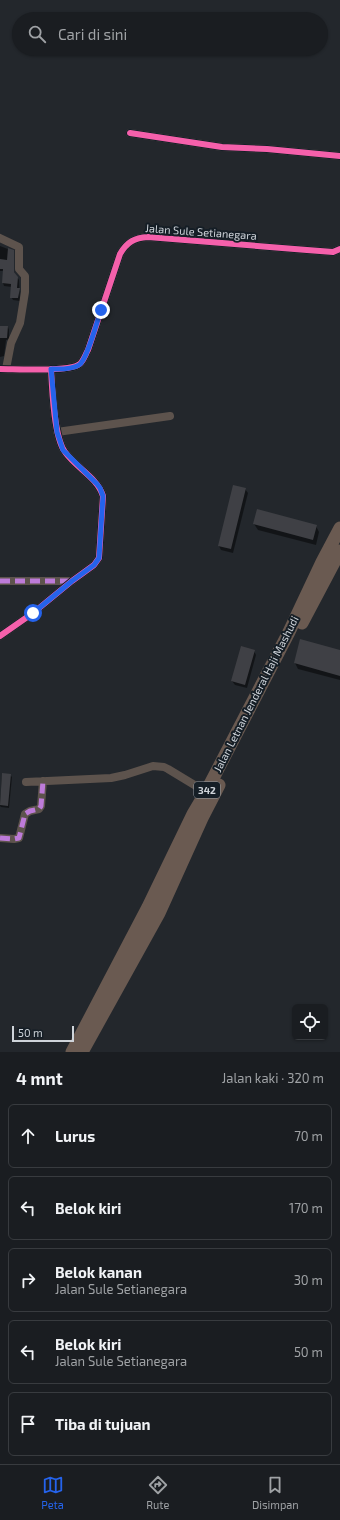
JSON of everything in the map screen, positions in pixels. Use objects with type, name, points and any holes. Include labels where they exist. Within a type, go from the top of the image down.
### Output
[{"type":"main road","name":"Jalan Letnan Jenderal Haji Mashudi","points":[[82,1052],[159,913],[198,816],[206,792],[289,632],[340,528]]},
{"type":"main road","name":"Jalan Letnan Jenderal Haji Mashudi","points":[[72,1052],[148,907],[340,550]]},
{"type":"street","points":[[130,133],[222,147],[267,149],[340,156]]},
{"type":"street","name":"Jalan Sule Setianegara","points":[[3,369],[51,369],[78,366],[83,360],[120,254],[128,243],[135,239],[148,237],[333,252],[340,249]]},
{"type":"street","points":[[0,238],[19,247],[19,269],[24,274],[26,279],[20,323],[11,343],[3,369]]},
{"type":"street","points":[[0,636],[33,613],[94,565],[99,558],[103,496],[97,484],[66,454],[57,432],[51,369]]},
{"type":"street","points":[[57,432],[170,416]]},
{"type":"street","points":[[0,581],[72,581]]},
{"type":"street","points":[[26,782],[80,778],[111,778],[153,766],[168,769],[206,792]]},
{"type":"street","points":[[0,838],[19,838],[25,814],[39,809],[41,806],[43,781]]},
{"type":"building","points":[[8,248],[14,250],[14,272],[18,277],[17,288],[20,288],[18,298],[10,298],[11,284],[2,283],[3,269],[0,269],[0,259],[7,260]]},
{"type":"building","points":[[0,326],[8,326],[7,338],[0,338]]},
{"type":"building","points":[[233,485],[246,488],[231,549],[218,546]]},
{"type":"building","points":[[257,509],[317,525],[313,540],[253,524]]},
{"type":"building","points":[[300,639],[340,650],[340,676],[294,663]]},
{"type":"building","points":[[241,646],[255,650],[245,685],[231,681]]},
{"type":"building","points":[[2,773],[11,774],[8,806],[0,805]]},
{"type":"marked path","points":[[0,581],[72,581]]},
{"type":"marked path","points":[[0,838],[19,838],[25,814],[39,809],[41,806],[43,781]]},
{"type":"cycle path","points":[[130,133],[222,147],[267,149],[340,156]]},
{"type":"cycle path","points":[[0,369],[63,369],[80,364],[88,350],[120,254],[125,246],[131,241],[139,238],[148,237],[333,252],[340,249]]},
{"type":"cycle path","points":[[0,636],[33,613],[94,565],[99,558],[103,496],[96,483],[70,458],[61,445],[54,413],[51,369]]},
{"type":"route","points":[[33,613],[94,565],[99,558],[103,496],[97,484],[63,450],[57,432],[51,369],[73,367],[78,366],[81,363],[88,350],[101,310]]}]
